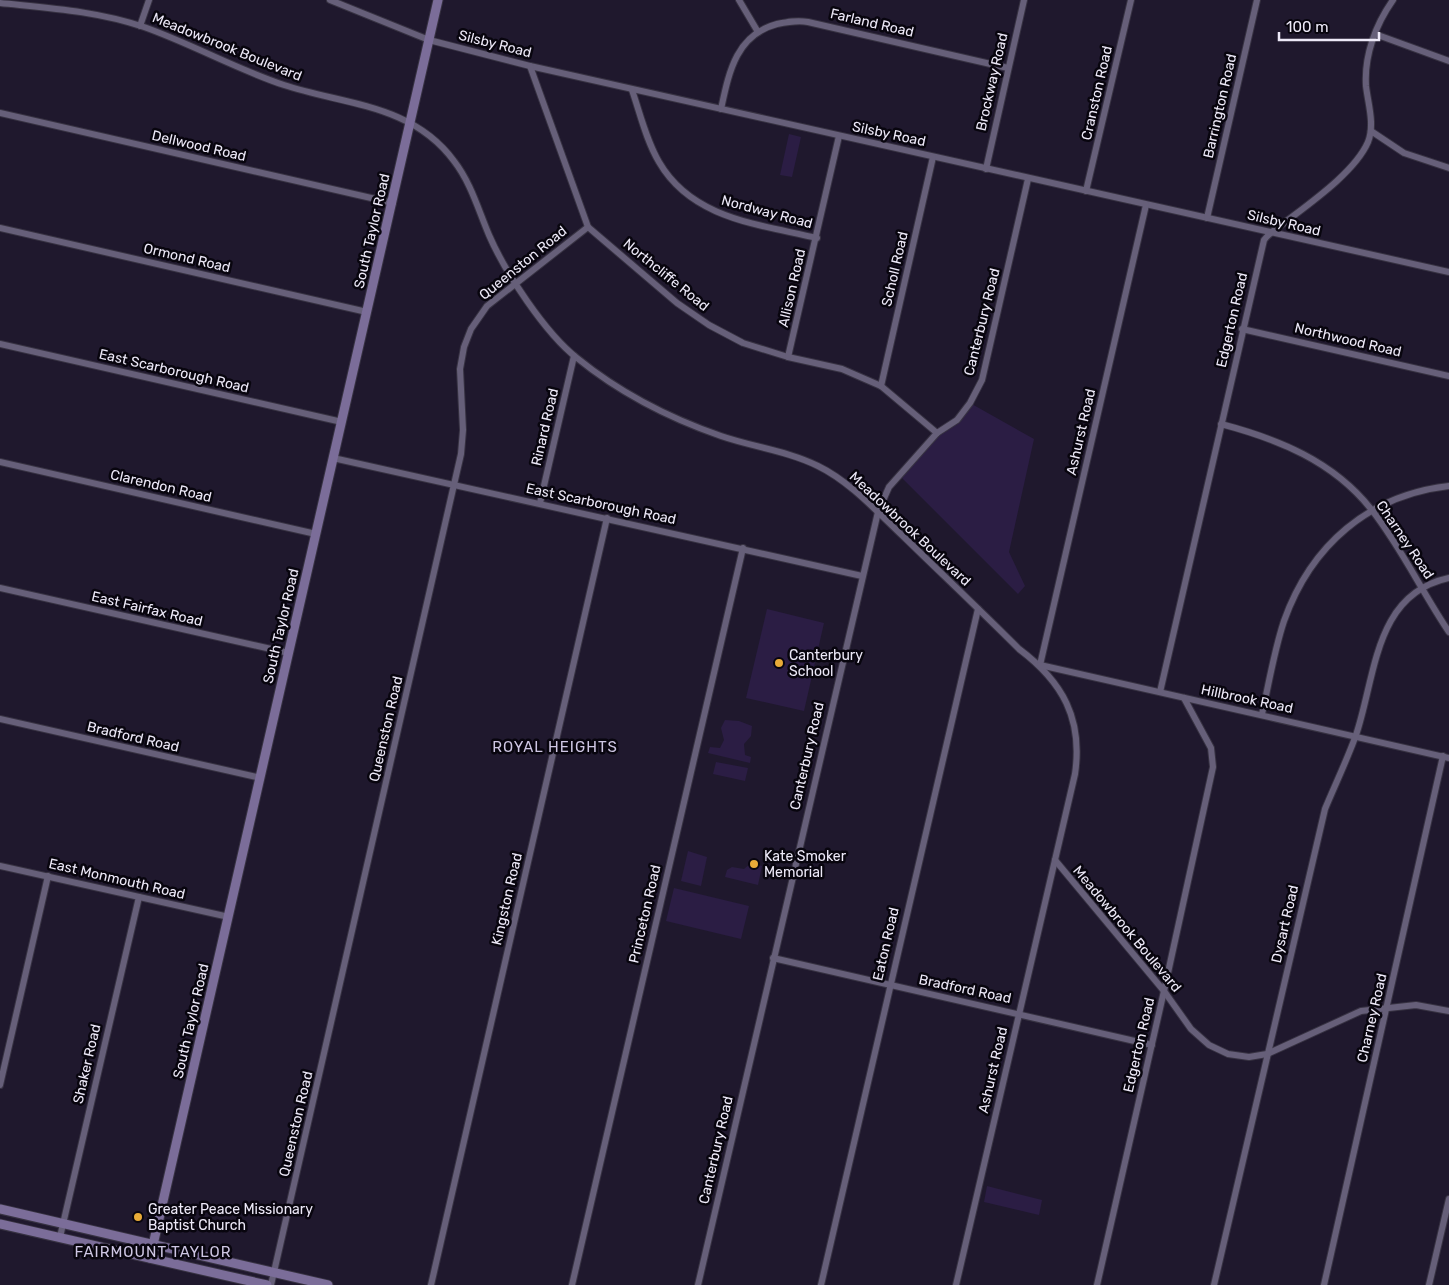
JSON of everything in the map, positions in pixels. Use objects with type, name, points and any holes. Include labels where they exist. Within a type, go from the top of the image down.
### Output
[{"type":"main road","name":"South Taylor Road","points":[[150,1258],[438,0]]},
{"type":"main road","points":[[0,1210],[328,1285]]},
{"type":"main road","points":[[0,1224],[267,1285]]},
{"type":"main road","points":[[193,1268],[196,1255]]},
{"type":"street","points":[[140,26],[149,0]]},
{"type":"street","name":"Silsby Road","points":[[330,0],[429,40],[530,66],[1449,272]]},
{"type":"street","points":[[739,0],[758,32]]},
{"type":"street","name":"Brockway Road","points":[[986,169],[1024,0]]},
{"type":"street","name":"Cranston Road","points":[[1086,191],[1131,0]]},
{"type":"street","name":"Barrington Road","points":[[1207,218],[1257,0]]},
{"type":"street","points":[[1269,232],[1283,224],[1352,167],[1364,150],[1371,131],[1366,72],[1375,34],[1384,13],[1393,0]]},
{"type":"street","name":"Meadowbrook Boulevard","points":[[0,3],[81,12],[140,26],[280,83],[376,107],[411,122],[442,147],[463,174],[473,192],[490,237],[515,284],[531,307],[574,356],[635,398],[676,419],[724,437],[775,450],[819,466],[851,488],[1019,649],[1040,665],[1059,688],[1069,707],[1077,748],[1074,774],[1055,860],[1164,991],[1191,1029],[1214,1048],[1238,1057],[1267,1054],[1361,1011],[1416,1005],[1449,1011]]},
{"type":"street","name":"Farland Road","points":[[721,109],[732,64],[743,45],[758,32],[782,23],[808,22],[1008,68]]},
{"type":"street","points":[[1375,34],[1449,61]]},
{"type":"street","name":"Northcliffe Road","points":[[530,66],[588,227],[677,303],[709,325],[743,343],[788,357],[842,369],[881,386],[937,433]]},
{"type":"street","name":"Nordway Road","points":[[632,90],[658,162],[684,193],[726,216],[816,238]]},
{"type":"street","name":"Dellwood Road","points":[[0,113],[393,203]]},
{"type":"street","points":[[1371,131],[1404,153],[1449,168]]},
{"type":"street","name":"Allison Road","points":[[788,357],[839,136]]},
{"type":"street","name":"Scholl Road","points":[[881,386],[933,157]]},
{"type":"street","name":"Canterbury Road","points":[[698,1285],[878,512],[889,487],[937,433],[957,420],[970,403],[982,380],[1028,179]]},
{"type":"street","name":"Ashurst Road","points":[[1040,665],[1146,205]]},
{"type":"street","name":"Queenston Road","points":[[271,1285],[455,484],[461,454],[463,430],[460,369],[464,347],[471,329],[487,306],[588,227]]},
{"type":"street","name":"Ormond Road","points":[[0,228],[368,312]]},
{"type":"street","name":"Edgerton Road","points":[[1160,692],[1242,329],[1264,240],[1269,232]]},
{"type":"street","name":"Northwood Road","points":[[1242,329],[1449,376]]},
{"type":"street","name":"East Scarborough Road","points":[[0,344],[342,422]]},
{"type":"street","name":"Rinard Road","points":[[540,503],[574,356]]},
{"type":"street","name":"Charney Road","points":[[1221,424],[1264,435],[1296,450],[1340,479],[1371,509],[1449,632]]},
{"type":"street","name":"East Scarborough Road","points":[[333,458],[862,576]]},
{"type":"street","name":"Clarendon Road","points":[[0,462],[316,534]]},
{"type":"street","points":[[1262,714],[1284,622],[1298,589],[1323,551],[1337,536],[1371,509],[1418,491],[1449,486]]},
{"type":"street","name":"Kingston Road","points":[[431,1285],[607,518]]},
{"type":"street","name":"Princeton Road","points":[[572,1285],[743,548]]},
{"type":"street","points":[[1421,587],[1449,578]]},
{"type":"street","name":"Dysart Road","points":[[1214,1285],[1325,809],[1356,736],[1385,629],[1403,604],[1421,587]]},
{"type":"street","name":"East Fairfax Road","points":[[0,588],[289,653]]},
{"type":"street","name":"Eaton Road","points":[[821,1285],[889,985],[978,609]]},
{"type":"street","name":"Hillbrook Road","points":[[1040,665],[1446,757]]},
{"type":"street","name":"Edgerton Road","points":[[1097,1285],[1213,767],[1211,748],[1184,698]]},
{"type":"street","name":"Bradford Road","points":[[0,720],[261,778]]},
{"type":"street","name":"Charney Road","points":[[1324,1285],[1446,757]]},
{"type":"street","name":"Ashurst Road","points":[[956,1285],[1055,860]]},
{"type":"street","name":"East Monmouth Road","points":[[0,866],[229,917]]},
{"type":"street","points":[[0,1086],[48,876]]},
{"type":"street","name":"Shaker Road","points":[[60,1237],[139,897]]},
{"type":"street","name":"Bradford Road","points":[[773,958],[1152,1045]]},
{"type":"street","points":[[1429,1285],[1449,1199]]},
{"type":"shaded area","points":[[789,134],[801,137],[792,177],[780,175]]},
{"type":"shaded area","points":[[970,403],[1034,439],[1009,552],[1025,586],[1018,594],[899,475],[937,433],[957,420]]},
{"type":"shaded area","points":[[767,609],[824,623],[804,711],[746,698]]},
{"type":"shaded area","points":[[725,720],[739,721],[752,726],[751,736],[744,744],[745,755],[751,757],[750,763],[708,753],[710,747],[720,748],[724,740],[721,728]]},
{"type":"shaded area","points":[[716,762],[748,768],[745,781],[713,774]]},
{"type":"shaded area","points":[[688,851],[707,857],[701,886],[681,881]]},
{"type":"shaded area","points":[[751,863],[762,866],[758,885],[725,877],[727,870],[732,867],[744,869]]},
{"type":"shaded area","points":[[674,888],[749,906],[741,939],[666,921]]},
{"type":"shaded area","points":[[987,1186],[1042,1200],[1039,1215],[984,1202]]},
{"type":"place","name":"Canterbury School","points":[[779,663]]},
{"type":"place","name":"Kate Smoker Memorial","points":[[754,864]]},
{"type":"place","name":"Greater Peace Missionary Baptist Church","points":[[138,1217]]},
{"type":"district","name":"ROYAL HEIGHTS","points":[[555,747]]},
{"type":"district","name":"FAIRMOUNT TAYLOR","points":[[153,1252]]}]
